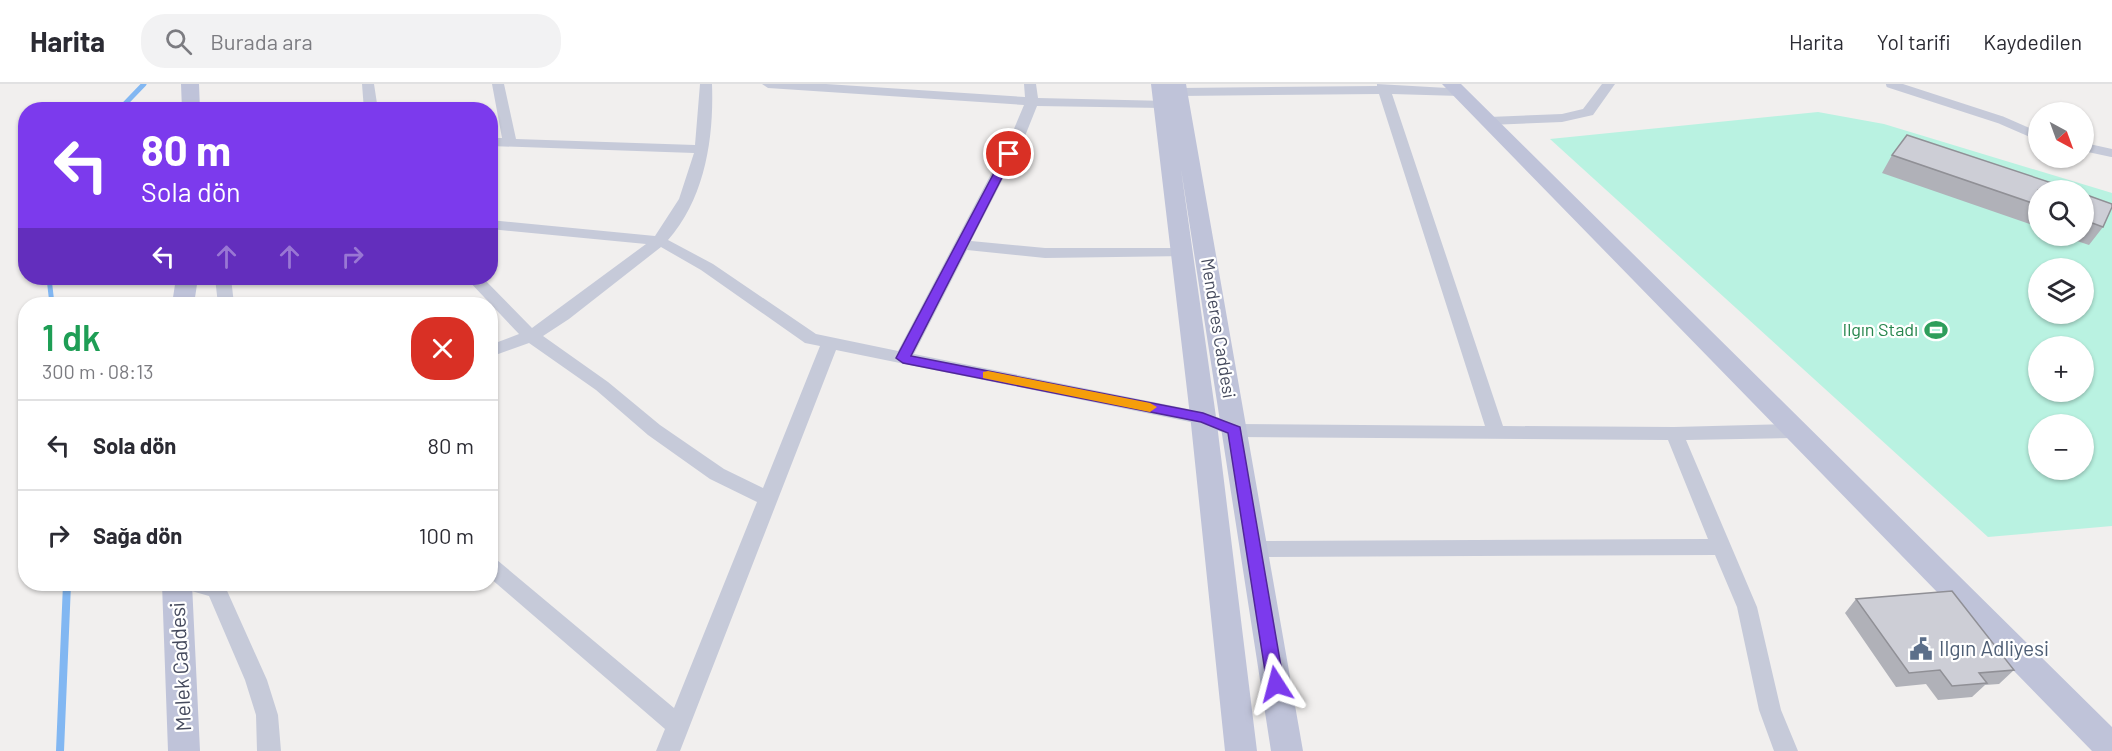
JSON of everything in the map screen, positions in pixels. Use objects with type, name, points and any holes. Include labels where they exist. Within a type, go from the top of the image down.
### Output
[{"type":"main road","points":[[190,84],[191,102]]},
{"type":"main road","points":[[1455,88],[2112,749]]},
{"type":"main road","name":"Menderes Caddesi","points":[[1170,91],[1182,253],[1241,751]]},
{"type":"main road","name":"Menderes Caddesi","points":[[1170,91],[1235,430],[1287,751]]},
{"type":"main road","name":"Melek Caddesi","points":[[177,591],[184,751]]},
{"type":"street","points":[[369,84],[370,102]]},
{"type":"street","points":[[498,84],[510,142]]},
{"type":"street","points":[[498,348],[554,325],[658,241],[681,211],[700,149],[707,104],[706,84]]},
{"type":"street","points":[[768,84],[1032,101],[1170,91],[1455,88]]},
{"type":"street","points":[[903,358],[1018,136],[1032,101],[1030,84]]},
{"type":"street","points":[[1489,121],[1562,118],[1588,112],[1609,84]]},
{"type":"street","points":[[1384,87],[1391,117],[1497,434]]},
{"type":"street","points":[[498,142],[700,149]]},
{"type":"street","points":[[498,225],[658,241],[676,248],[707,267],[811,339],[1203,418],[1235,430],[1497,434],[1796,431]]},
{"type":"street","points":[[961,245],[1045,253],[1182,253]]},
{"type":"street","points":[[481,285],[493,297]]},
{"type":"street","points":[[498,302],[531,336],[602,386],[654,429],[717,474],[768,499]]},
{"type":"street","points":[[668,751],[830,344]]},
{"type":"street","points":[[1674,434],[1747,607],[1770,710],[1786,751]]},
{"type":"street","points":[[1254,549],[1722,547]]},
{"type":"street","points":[[498,573],[678,726]]},
{"type":"street","points":[[217,591],[256,680],[267,715],[270,751]]},
{"type":"lane","points":[[1890,84],[2001,120],[2028,132]]},
{"type":"lane","points":[[2094,149],[2112,153]]},
{"type":"green space","name":"Ilgın Stadı","points":[[1818,112],[1884,124],[2069,180],[2028,180],[2028,246],[2094,246],[2094,188],[2112,193],[2112,526],[1988,537],[1550,139]]},
{"type":"building","points":[[1907,135],[2043,180],[2028,180],[2028,202],[1892,155]]},
{"type":"building","points":[[2094,198],[2112,204],[2103,227],[2094,224]]},
{"type":"building","name":"Ilgın Adliyesi","points":[[1952,591],[2014,670],[1979,673],[1987,683],[1952,686],[1940,670],[1909,673],[1856,599]]},
{"type":"waterway","points":[[127,102],[144,84]]},
{"type":"waterway","points":[[50,285],[51,297]]},
{"type":"waterway","points":[[60,751],[67,591]]},
{"type":"slow traffic","points":[[988,375],[1150,407]]},
{"type":"place","name":"Ilgın Stadı","points":[[1936,330]]},
{"type":"place","name":"Ilgın Adliyesi","points":[[1921,649]]},
{"type":"route","points":[[1009,154],[903,358],[1203,418],[1235,430],[1276,684]]}]
